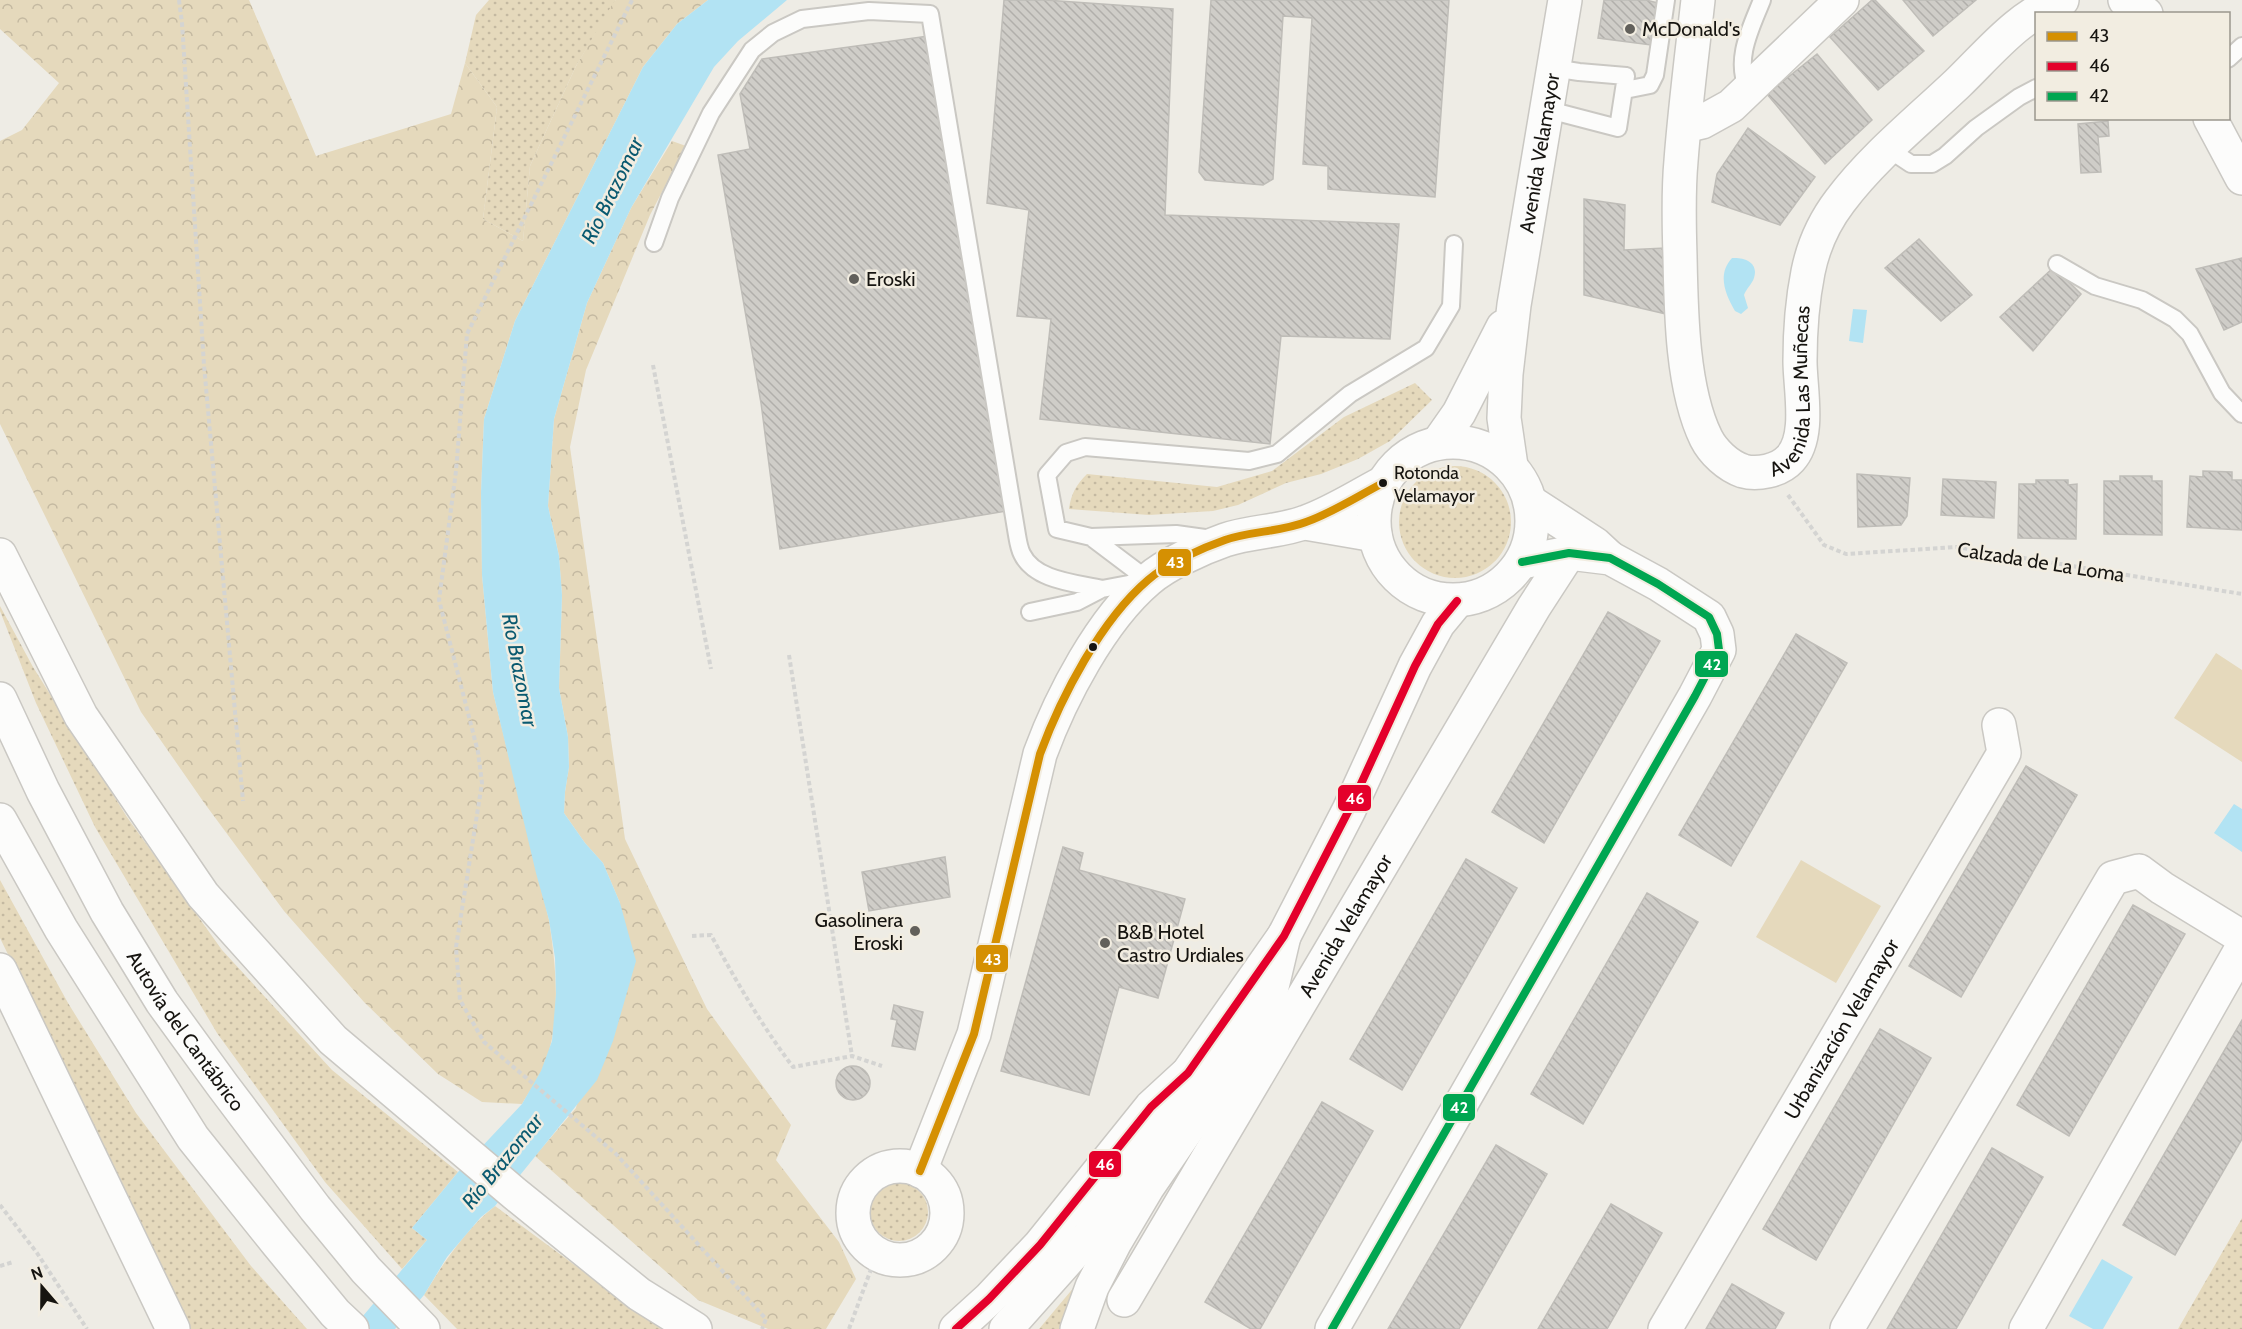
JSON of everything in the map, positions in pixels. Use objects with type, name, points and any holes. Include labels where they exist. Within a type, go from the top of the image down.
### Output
[{"type":"main road","name":"Avenida Velamayor","points":[[1511,466],[1504,418],[1506,374],[1514,305],[1565,0]]},
{"type":"main road","name":"Avenida Las Muñecas","points":[[1698,0],[1680,174],[1681,293],[1685,344],[1695,410],[1708,442],[1719,456],[1733,466],[1745,472],[1758,473],[1771,470],[1790,459],[1798,444],[1802,428],[1801,331],[1804,296],[1815,245],[1838,203],[1887,148],[2035,14]]},
{"type":"main road","points":[[1685,126],[1702,122],[1731,106],[1842,0]]},
{"type":"main road","name":"Avenida Las Muñecas","points":[[2038,12],[2062,0]]},
{"type":"main road","points":[[2125,0],[2143,12]]},
{"type":"main road","points":[[2211,120],[2242,178]]},
{"type":"main road","name":"Avenida Velamayor","points":[[1438,443],[1478,379],[1514,305]]},
{"type":"main road","points":[[1465,442],[1490,450],[1511,466],[1524,483],[1532,503],[1533,524],[1530,543],[1522,562],[1510,578],[1494,590],[1476,598],[1457,601],[1431,597],[1408,587],[1396,577],[1386,564],[1375,535],[1374,517],[1383,483],[1393,469],[1406,457],[1422,448],[1438,443],[1465,442]]},
{"type":"main road","points":[[920,1171],[974,1034],[1040,754],[1051,725],[1085,660],[1110,623],[1148,580],[1179,561],[1225,540],[1305,523],[1383,483]]},
{"type":"main road","points":[[1332,1329],[1689,707],[1719,650],[1717,634],[1709,617],[1658,584],[1610,558],[1595,544],[1532,503]]},
{"type":"main road","points":[[1305,523],[1375,535]]},
{"type":"main road","name":"Avenida Velamayor","points":[[1124,1300],[1534,607],[1569,553]]},
{"type":"main road","points":[[1522,562],[1569,553],[1610,558]]},
{"type":"main road","points":[[0,555],[81,716],[203,895],[333,1040],[514,1193],[639,1294],[695,1329]]},
{"type":"main road","points":[[1408,587],[1415,624],[1415,666]]},
{"type":"main road","points":[[956,1329],[989,1299],[1040,1245],[1151,1107],[1188,1072],[1284,936],[1349,810],[1415,666],[1438,624],[1457,601]]},
{"type":"main road","name":"Autovía del Cantábrico","points":[[0,699],[43,791],[96,892],[162,1002],[294,1180],[366,1270],[423,1329]]},
{"type":"main road","name":"Urbanización Velamayor","points":[[1665,1329],[2004,753],[1999,725]]},
{"type":"main road","points":[[0,820],[60,928],[193,1138],[344,1321]]},
{"type":"main road","points":[[1847,1329],[2113,878],[2139,871],[2162,888],[2242,937]]},
{"type":"main road","points":[[1077,1329],[1092,1287],[1115,1242],[1147,1188],[1215,1089],[1268,1004],[1284,936]]},
{"type":"main road","points":[[2026,1329],[2242,948]]},
{"type":"main road","points":[[0,970],[173,1329]]},
{"type":"main road","points":[[1006,1329],[1088,1237],[1175,1120],[1188,1072]]},
{"type":"main road","points":[[905,1166],[920,1171],[933,1180],[942,1192],[946,1207],[946,1222],[940,1237],[931,1248],[918,1256],[903,1260],[887,1259],[877,1253],[862,1242],[855,1228],[852,1212],[855,1197],[874,1173],[889,1167],[905,1166]]},
{"type":"lane","points":[[1625,90],[1650,85],[1655,75],[1666,0]]},
{"type":"lane","points":[[1748,89],[1745,83],[1743,51],[1762,0]]},
{"type":"lane","points":[[654,243],[670,198],[711,113],[752,50],[773,33],[802,19],[869,11],[930,14],[1022,554],[1031,566],[1044,575],[1102,589]]},
{"type":"lane","points":[[2230,58],[2242,46]]},
{"type":"lane","points":[[1545,109],[1618,128],[1626,76],[1553,68]]},
{"type":"lane","points":[[1887,148],[1911,164],[1932,164],[2002,109],[2035,89]]},
{"type":"lane","points":[[1225,540],[1176,534],[1091,537],[1057,529],[1047,475],[1066,453],[1085,447],[1249,461],[1277,454],[1350,394],[1426,348],[1451,306],[1454,243]]},
{"type":"lane","points":[[2057,264],[2095,286],[2142,300],[2175,319],[2190,334],[2222,393],[2242,414]]},
{"type":"lane","points":[[1091,537],[1148,580]]},
{"type":"lane","points":[[1030,612],[1077,602],[1102,589],[1148,580]]},
{"type":"path","points":[[179,0],[183,23],[204,365],[243,801]]},
{"type":"path","points":[[632,0],[467,334],[456,471],[439,600],[478,752],[482,783],[456,947],[460,1000],[484,1041],[616,1154],[766,1318],[762,1329]]},
{"type":"path","points":[[653,365],[711,669]]},
{"type":"path","name":"Calzada de La Loma","points":[[1771,470],[1824,545],[1846,554],[1957,547],[2242,594]]},
{"type":"path","points":[[789,655],[852,1056]]},
{"type":"path","points":[[693,936],[711,935],[739,986],[777,1046],[794,1067],[852,1056],[882,1066]]},
{"type":"path","points":[[0,1205],[37,1253],[87,1329]]},
{"type":"path","points":[[849,1329],[877,1253]]},
{"type":"path","points":[[0,1266],[13,1262]]},
{"type":"green space","points":[[0,0],[249,0],[316,156],[451,114],[465,63],[497,107],[483,219],[523,241],[530,166],[576,66],[613,3],[616,0],[708,0],[677,24],[643,67],[515,321],[484,419],[481,493],[482,575],[493,692],[549,920],[554,957],[556,997],[553,1036],[539,1076],[522,1104],[482,1102],[438,1074],[364,1002],[284,911],[141,712],[0,424],[0,141],[22,130],[59,83],[0,29]]},
{"type":"green space","points":[[489,0],[616,0],[576,66],[530,166],[523,241],[483,219],[497,107],[465,63],[476,15]]},
{"type":"green space","points":[[672,141],[686,146],[650,215],[586,370],[570,447],[625,839],[707,1009],[791,1125],[776,1160],[839,1242],[856,1279],[826,1329],[768,1329],[698,1300],[535,1156],[576,1108],[620,903],[603,863],[585,843],[564,813],[569,767],[568,737],[559,688],[562,595],[559,556],[548,506],[554,419],[587,303],[631,208]]},
{"type":"green space","points":[[1415,383],[1432,400],[1390,441],[1358,459],[1321,474],[1286,483],[1238,505],[1213,511],[1149,515],[1069,509],[1075,490],[1087,474],[1217,487],[1272,471],[1344,417]]},
{"type":"green space","points":[[1455,466],[1476,470],[1495,482],[1507,501],[1511,522],[1507,543],[1495,562],[1476,574],[1455,578],[1434,574],[1415,562],[1403,543],[1399,522],[1403,501],[1415,482],[1434,470]]},
{"type":"green space","points":[[0,606],[33,667],[127,817],[222,950],[332,1070],[458,1172],[412,1228],[427,1240],[402,1269],[325,1182],[217,1033],[95,827],[36,703]]},
{"type":"green space","points":[[2216,653],[2242,670],[2242,762],[2174,718]]},
{"type":"green space","points":[[1801,860],[1881,906],[1836,983],[1756,937]]},
{"type":"green space","points":[[0,880],[68,1003],[136,1113],[251,1266],[307,1329],[191,1329],[0,938]]},
{"type":"green space","points":[[899,1183],[910,1185],[923,1196],[928,1212],[926,1223],[915,1236],[899,1241],[888,1239],[875,1228],[870,1212],[872,1201],[883,1188]]},
{"type":"green space","points":[[495,1206],[661,1329],[457,1329],[424,1295],[456,1247],[474,1225]]},
{"type":"green space","points":[[2242,1218],[2242,1329],[2178,1329]]},
{"type":"green space","points":[[1075,1286],[1059,1329],[1039,1329]]},
{"type":"water","name":"Río Brazomar","points":[[708,0],[787,0],[738,41],[714,67],[631,208],[587,303],[554,419],[548,506],[559,556],[562,595],[559,688],[568,737],[569,767],[564,813],[585,843],[603,863],[620,903],[636,961],[613,1041],[597,1080],[495,1206],[481,1217],[447,1257],[424,1295],[395,1329],[352,1329],[427,1240],[412,1228],[458,1172],[522,1104],[541,1071],[552,1041],[556,994],[555,958],[549,920],[493,692],[482,575],[481,493],[484,419],[515,321],[643,67],[677,24]]},
{"type":"water","points":[[1732,258],[1746,260],[1752,264],[1755,273],[1744,295],[1748,308],[1741,314],[1735,311],[1724,284],[1727,264]]},
{"type":"water","points":[[1853,309],[1867,310],[1863,343],[1849,341]]},
{"type":"water","points":[[2234,804],[2242,809],[2242,852],[2214,833]]},
{"type":"water","points":[[2102,1259],[2133,1277],[2103,1329],[2093,1329],[2069,1316]]},
{"type":"building","points":[[1004,0],[1045,0],[1173,9],[1165,215],[1399,224],[1390,339],[1281,336],[1270,444],[1040,419],[1051,319],[1017,316],[1029,210],[987,203]]},
{"type":"building","points":[[1211,0],[1449,0],[1435,197],[1328,189],[1328,166],[1303,164],[1312,18],[1283,16],[1273,179],[1263,185],[1205,180],[1199,172]]},
{"type":"building","points":[[1604,0],[1646,0],[1658,3],[1651,45],[1598,38]]},
{"type":"building","points":[[1872,0],[1875,0],[1924,51],[1878,90],[1830,37]]},
{"type":"building","points":[[1903,0],[1976,0],[1933,36]]},
{"type":"building","name":"Eroski","points":[[928,36],[1007,511],[780,549],[761,403],[718,155],[750,149],[740,94],[762,59]]},
{"type":"building","points":[[1817,54],[1872,120],[1825,164],[1767,94]]},
{"type":"building","points":[[2108,121],[2109,136],[2098,137],[2101,172],[2081,173],[2078,124]]},
{"type":"building","points":[[1748,128],[1815,177],[1780,225],[1712,202],[1717,174]]},
{"type":"building","points":[[1584,199],[1625,205],[1624,250],[1665,248],[1666,314],[1584,295]]},
{"type":"building","points":[[1919,239],[1972,295],[1941,321],[1885,268]]},
{"type":"building","points":[[2242,258],[2242,322],[2224,330],[2196,269]]},
{"type":"building","points":[[2054,267],[2081,294],[2033,351],[2000,317]]},
{"type":"building","points":[[2203,471],[2232,472],[2232,480],[2242,480],[2242,530],[2187,527],[2190,476],[2203,477]]},
{"type":"building","points":[[1857,474],[1910,478],[1907,516],[1901,525],[1858,527]]},
{"type":"building","points":[[2120,476],[2152,476],[2152,481],[2162,481],[2162,535],[2104,534],[2104,481],[2120,481]]},
{"type":"building","points":[[1943,479],[1996,482],[1994,518],[1941,515]]},
{"type":"building","points":[[2036,480],[2068,480],[2068,485],[2077,484],[2076,539],[2018,538],[2019,484],[2036,484]]},
{"type":"building","points":[[1608,612],[1660,641],[1544,843],[1492,812]]},
{"type":"building","points":[[1796,634],[1847,663],[1731,866],[1679,835]]},
{"type":"building","points":[[2026,766],[2077,795],[1961,997],[1909,966]]},
{"type":"building","name":"B&B Hotel Castro Urdiales","points":[[1063,847],[1083,853],[1079,870],[1185,899],[1158,998],[1119,987],[1089,1095],[1001,1071]]},
{"type":"building","points":[[945,857],[950,897],[869,911],[862,872]]},
{"type":"building","points":[[1466,859],[1517,888],[1402,1090],[1350,1059]]},
{"type":"building","points":[[1647,893],[1698,922],[1583,1124],[1531,1094]]},
{"type":"building","points":[[2133,905],[2185,934],[2069,1136],[2017,1105]]},
{"type":"building","points":[[894,1005],[923,1012],[915,1050],[892,1046],[897,1020],[891,1019]]},
{"type":"building","points":[[2242,1020],[2242,1139],[2175,1255],[2123,1225]]},
{"type":"building","points":[[1880,1029],[1931,1058],[1816,1260],[1763,1229]]},
{"type":"building","points":[[853,1066],[865,1071],[870,1083],[865,1095],[853,1100],[841,1095],[836,1083],[841,1071]]},
{"type":"building","points":[[1322,1102],[1373,1131],[1260,1329],[1251,1329],[1205,1302]]},
{"type":"building","points":[[1496,1145],[1547,1174],[1459,1329],[1388,1329]]},
{"type":"building","points":[[1992,1148],[2043,1177],[1956,1329],[1887,1329]]},
{"type":"building","points":[[1611,1204],[1662,1233],[1607,1329],[1538,1329]]},
{"type":"building","points":[[1732,1284],[1784,1313],[1775,1329],[1706,1329]]},
{"type":"transit line","name":"43","points":[[920,1171],[974,1034],[1040,754],[1071,684],[1099,638],[1131,597],[1148,580],[1174,562],[1225,540],[1306,522],[1383,483]]},
{"type":"transit line","name":"42","points":[[1332,1329],[1695,696],[1719,650],[1717,634],[1709,617],[1658,584],[1610,558],[1569,553],[1522,562]]},
{"type":"transit line","name":"46","points":[[956,1329],[989,1299],[1040,1245],[1151,1107],[1188,1073],[1284,936],[1349,810],[1415,666],[1438,624],[1457,601]]},
{"type":"place","name":"McDonald's","points":[[1630,29]]},
{"type":"place","name":"Eroski","points":[[854,279]]},
{"type":"place","name":"Rotonda Velamayor","points":[[1383,483]]},
{"type":"place","name":"Gasolinera Eroski","points":[[915,931]]},
{"type":"place","name":"B&B Hotel Castro Urdiales","points":[[1105,943]]}]
